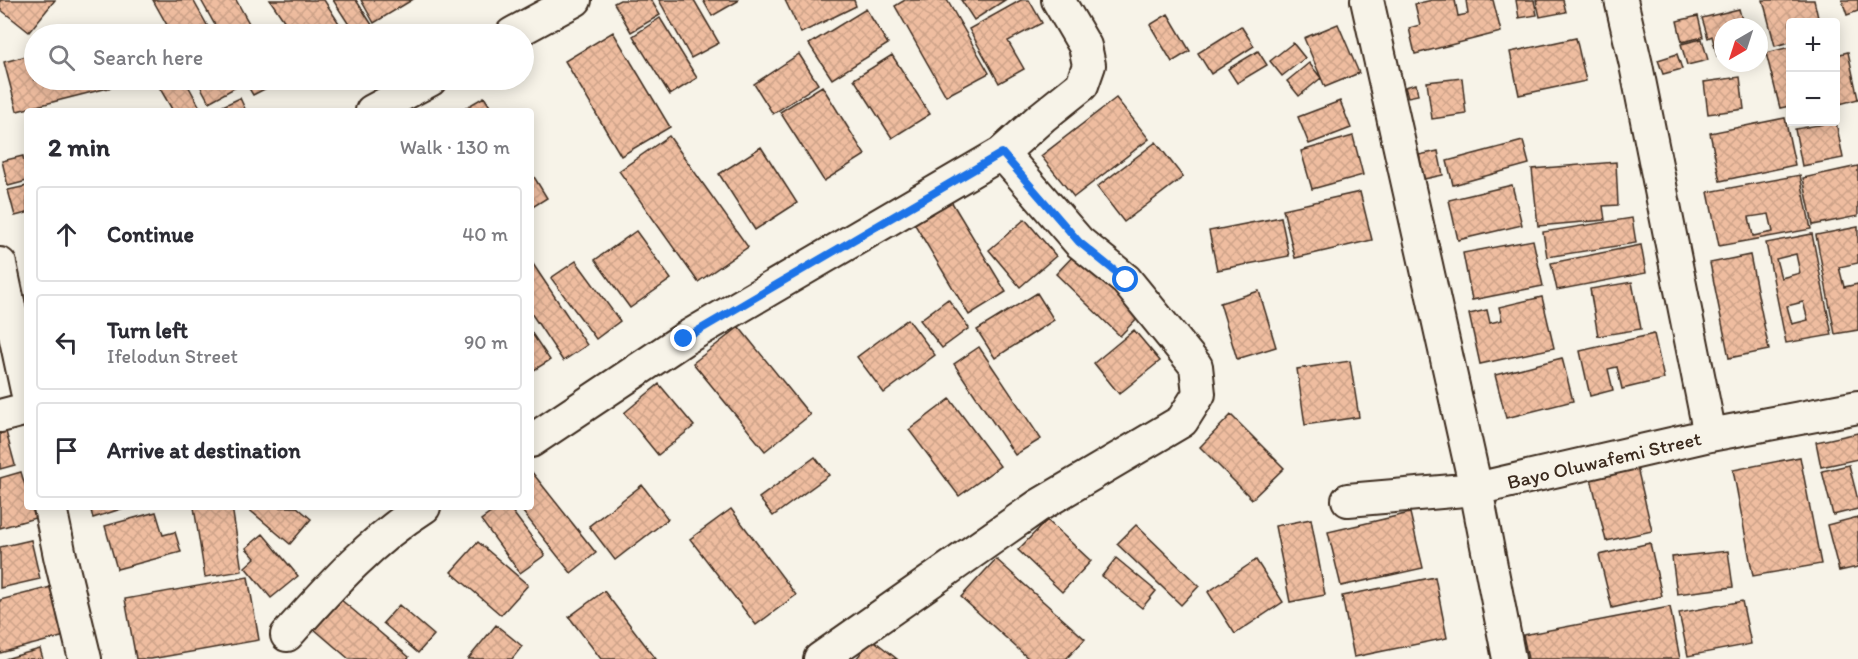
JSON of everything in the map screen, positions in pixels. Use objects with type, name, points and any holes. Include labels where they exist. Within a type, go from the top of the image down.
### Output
[{"type":"street","points":[[531,24],[575,0]]},
{"type":"street","points":[[534,439],[684,339],[1002,153],[1082,85],[1089,65],[1084,46],[1058,0]]},
{"type":"street","points":[[1367,0],[1476,489],[1509,659]]},
{"type":"street","points":[[1621,0],[1710,435]]},
{"type":"street","points":[[378,108],[411,90]]},
{"type":"street","points":[[820,659],[1038,506],[1182,421],[1198,394],[1196,366],[1126,280],[1079,242],[1002,153]]},
{"type":"street","points":[[0,264],[24,377]]},
{"type":"street","name":"Bayo Oluwafemi Street","points":[[1348,500],[1476,489],[1710,435],[1858,407]]},
{"type":"street","points":[[0,416],[24,410]]},
{"type":"street","points":[[51,510],[85,659]]},
{"type":"street","points":[[287,635],[342,573],[378,540],[420,510]]},
{"type":"building","points":[[0,0],[55,0],[36,24],[24,24],[24,28],[0,9]]},
{"type":"building","points":[[153,0],[193,0],[206,24],[166,24]]},
{"type":"building","points":[[201,0],[236,0],[249,24],[214,24]]},
{"type":"building","points":[[270,0],[324,0],[340,24],[286,24]]},
{"type":"building","points":[[333,0],[356,0],[371,24],[349,24]]},
{"type":"building","points":[[361,0],[412,0],[374,23]]},
{"type":"building","points":[[620,0],[651,0],[660,15],[631,32],[614,3]]},
{"type":"building","points":[[659,0],[694,0],[719,43],[691,58]]},
{"type":"building","points":[[703,0],[738,0],[738,1],[712,16]]},
{"type":"building","points":[[785,0],[854,0],[856,6],[801,33]]},
{"type":"building","points":[[905,0],[947,0],[989,73],[946,96],[895,6]]},
{"type":"building","points":[[961,0],[1005,0],[974,20]]},
{"type":"building","points":[[1021,0],[1029,0],[1042,23],[1008,41],[1024,69],[999,83],[969,29]]},
{"type":"building","points":[[1432,0],[1455,0],[1458,16],[1468,14],[1466,0],[1493,0],[1501,32],[1415,54],[1409,28],[1420,25],[1415,4]]},
{"type":"building","points":[[1516,0],[1534,0],[1537,15],[1519,18]]},
{"type":"building","points":[[1536,0],[1563,0],[1566,12],[1540,17]]},
{"type":"building","points":[[1763,0],[1814,0],[1818,18],[1786,18],[1786,43],[1775,46]]},
{"type":"building","points":[[1842,0],[1858,0],[1858,11],[1847,15]]},
{"type":"building","points":[[866,9],[888,44],[832,79],[809,44]]},
{"type":"building","points":[[1739,9],[1742,18],[1714,18],[1714,44],[1712,36],[1708,38],[1702,18]]},
{"type":"building","points":[[1168,14],[1190,51],[1172,62],[1150,25]]},
{"type":"building","points":[[1698,16],[1703,37],[1682,42],[1677,21]]},
{"type":"building","points":[[660,18],[697,78],[670,95],[633,36]]},
{"type":"building","points":[[1338,24],[1359,73],[1325,87],[1304,38]]},
{"type":"building","points":[[1241,26],[1254,46],[1211,74],[1198,53]]},
{"type":"building","points":[[613,32],[670,127],[621,156],[565,61]]},
{"type":"building","points":[[1576,38],[1586,81],[1519,95],[1510,52]]},
{"type":"building","points":[[1702,39],[1708,60],[1687,65],[1681,44]]},
{"type":"building","points":[[1293,43],[1305,58],[1282,76],[1270,61]]},
{"type":"building","points":[[1786,48],[1786,107],[1780,108],[1768,52]]},
{"type":"building","points":[[1258,51],[1267,65],[1237,83],[1228,69]]},
{"type":"building","points":[[1848,52],[1858,99],[1840,104],[1840,72],[1840,54]]},
{"type":"building","points":[[799,54],[818,84],[773,114],[754,84]]},
{"type":"building","points":[[1677,54],[1682,69],[1663,74],[1658,60]]},
{"type":"building","points":[[892,55],[930,114],[892,138],[854,79]]},
{"type":"building","points":[[24,57],[24,90],[100,90],[17,111],[4,62]]},
{"type":"building","points":[[1309,63],[1321,78],[1299,96],[1287,81]]},
{"type":"building","points":[[1740,77],[1744,109],[1708,114],[1704,82]]},
{"type":"building","points":[[1462,78],[1466,114],[1432,119],[1427,82]]},
{"type":"building","points":[[1416,84],[1418,95],[1408,97],[1405,87]]},
{"type":"building","points":[[822,86],[865,155],[824,181],[780,112]]},
{"type":"building","points":[[161,90],[190,90],[200,108],[171,108]]},
{"type":"building","points":[[202,90],[231,90],[209,102]]},
{"type":"building","points":[[250,90],[263,90],[253,95]]},
{"type":"building","points":[[484,97],[491,108],[465,108]]},
{"type":"building","points":[[240,98],[245,108],[218,108]]},
{"type":"building","points":[[1116,98],[1149,139],[1074,197],[1041,156]]},
{"type":"building","points":[[1340,101],[1351,128],[1309,144],[1298,117]]},
{"type":"building","points":[[1785,118],[1795,165],[1720,181],[1710,133]]},
{"type":"building","points":[[1837,126],[1843,158],[1802,166],[1795,129]]},
{"type":"building","points":[[669,136],[748,247],[698,282],[619,171]]},
{"type":"building","points":[[1353,136],[1363,175],[1312,189],[1301,151]]},
{"type":"building","points":[[1523,141],[1529,164],[1453,185],[1447,161]]},
{"type":"building","points":[[1156,142],[1183,177],[1124,222],[1097,187]]},
{"type":"building","points":[[761,147],[797,203],[755,230],[719,174]]},
{"type":"building","points":[[1438,151],[1443,175],[1424,179],[1419,155]]},
{"type":"building","points":[[23,156],[24,182],[8,186],[2,161]]},
{"type":"building","points":[[1616,162],[1618,205],[1603,206],[1605,220],[1538,226],[1532,169]]},
{"type":"building","points":[[1858,166],[1858,216],[1813,225],[1803,178]]},
{"type":"building","points":[[1800,175],[1811,229],[1719,246],[1708,192]],"holes":[[[1769,214],[1773,232],[1753,236],[1749,217]]]},
{"type":"building","points":[[534,177],[547,198],[534,206]]},
{"type":"building","points":[[1512,185],[1522,225],[1458,240],[1449,200]]},
{"type":"building","points":[[24,187],[24,214],[15,216],[8,190]]},
{"type":"building","points":[[945,191],[1006,292],[969,315],[908,213]]},
{"type":"building","points":[[1360,192],[1372,240],[1295,258],[1283,209]]},
{"type":"building","points":[[1281,217],[1289,256],[1217,270],[1209,231]]},
{"type":"building","points":[[1632,218],[1636,243],[1547,257],[1543,232]]},
{"type":"building","points":[[1025,219],[1056,256],[1020,287],[989,250]]},
{"type":"building","points":[[1858,227],[1858,263],[1839,267],[1844,287],[1858,284],[1858,330],[1835,334],[1816,235]]},
{"type":"building","points":[[636,231],[671,279],[630,308],[595,260]]},
{"type":"building","points":[[1812,234],[1832,335],[1786,343],[1766,243]],"holes":[[[1796,254],[1800,273],[1781,278],[1776,259]],[[1803,302],[1808,320],[1792,324],[1787,306]]]},
{"type":"building","points":[[1533,240],[1543,286],[1472,300],[1463,253]]},
{"type":"building","points":[[1641,245],[1646,273],[1557,290],[1551,263]]},
{"type":"building","points":[[1076,253],[1140,315],[1120,336],[1056,274]]},
{"type":"building","points":[[1750,255],[1769,350],[1729,358],[1710,263]]},
{"type":"building","points":[[576,261],[620,321],[596,339],[551,278]]},
{"type":"building","points":[[534,266],[587,345],[563,361],[534,318]]},
{"type":"building","points":[[1632,282],[1641,329],[1598,336],[1590,289]]},
{"type":"building","points":[[1259,291],[1276,347],[1237,359],[1220,303]]},
{"type":"building","points":[[1037,293],[1054,320],[995,358],[977,330]]},
{"type":"building","points":[[1542,297],[1554,348],[1480,364],[1469,314],[1487,310],[1490,323],[1502,320],[1499,307]]},
{"type":"building","points":[[948,299],[969,328],[942,348],[920,320]]},
{"type":"building","points":[[908,319],[935,355],[884,393],[857,357]]},
{"type":"building","points":[[739,327],[810,415],[765,451],[693,363]]},
{"type":"building","points":[[1134,330],[1160,361],[1119,394],[1094,363]]},
{"type":"building","points":[[1654,334],[1664,379],[1622,389],[1617,367],[1608,369],[1613,390],[1590,396],[1580,351]]},
{"type":"building","points":[[534,336],[550,360],[534,370]]},
{"type":"building","points":[[979,347],[1041,439],[1015,455],[954,364]]},
{"type":"building","points":[[1562,358],[1573,401],[1506,418],[1495,375]]},
{"type":"building","points":[[1350,361],[1359,417],[1305,425],[1297,369]]},
{"type":"building","points":[[659,384],[694,426],[658,455],[624,413]]},
{"type":"building","points":[[950,399],[1000,466],[959,496],[909,430]]},
{"type":"building","points":[[1231,415],[1284,468],[1252,499],[1200,447]]},
{"type":"building","points":[[5,428],[15,465],[0,469],[0,430]]},
{"type":"building","points":[[1858,433],[1858,459],[1821,467],[1816,442]]},
{"type":"building","points":[[815,457],[829,475],[773,516],[759,498]]},
{"type":"building","points":[[1800,457],[1821,564],[1753,576],[1733,470]]},
{"type":"building","points":[[1636,463],[1652,531],[1606,541],[1590,474]]},
{"type":"building","points":[[1849,465],[1858,500],[1858,509],[1833,515],[1822,471]]},
{"type":"building","points":[[21,472],[24,482],[24,510],[33,510],[35,518],[0,528],[0,478]]},
{"type":"building","points":[[534,475],[596,553],[571,573],[521,510],[534,510]]},
{"type":"building","points":[[642,485],[668,519],[615,560],[589,526]]},
{"type":"building","points":[[731,509],[796,595],[756,625],[690,539]]},
{"type":"building","points":[[91,510],[118,510],[93,518]]},
{"type":"building","points":[[194,510],[232,510],[242,571],[205,577]]},
{"type":"building","points":[[250,510],[300,510],[311,519],[290,544]]},
{"type":"building","points":[[495,510],[511,510],[545,555],[520,573],[481,520]]},
{"type":"building","points":[[156,512],[163,535],[175,532],[181,552],[117,569],[105,526]]},
{"type":"building","points":[[1410,513],[1423,568],[1341,586],[1328,532]]},
{"type":"building","points":[[1858,517],[1858,567],[1839,571],[1827,525]]},
{"type":"building","points":[[1311,519],[1325,595],[1290,602],[1275,526]]},
{"type":"building","points":[[1047,520],[1091,561],[1062,592],[1018,550]]},
{"type":"building","points":[[1136,525],[1199,586],[1181,605],[1117,544]]},
{"type":"building","points":[[263,534],[298,576],[271,598],[245,567],[255,558],[246,548]]},
{"type":"building","points":[[31,540],[40,579],[0,588],[0,547]]},
{"type":"building","points":[[478,542],[528,585],[501,615],[451,572]]},
{"type":"building","points":[[1650,543],[1662,596],[1612,608],[1599,555]]},
{"type":"building","points":[[1728,551],[1733,587],[1677,594],[1672,557]]},
{"type":"building","points":[[1116,558],[1156,591],[1142,608],[1102,576]]},
{"type":"building","points":[[996,559],[1085,639],[1066,659],[1029,659],[961,597]]},
{"type":"building","points":[[1256,560],[1283,602],[1235,634],[1208,592]]},
{"type":"building","points":[[248,577],[259,640],[151,659],[136,659],[125,599]]},
{"type":"building","points":[[1435,577],[1447,638],[1354,657],[1342,596]]},
{"type":"building","points":[[55,586],[69,635],[0,653],[0,600]]},
{"type":"building","points":[[604,591],[656,659],[601,659],[569,617]]},
{"type":"building","points":[[340,599],[409,657],[408,659],[349,659],[314,629]]},
{"type":"building","points":[[1742,601],[1751,644],[1688,656],[1679,613]]},
{"type":"building","points":[[399,605],[434,635],[418,653],[383,623]]},
{"type":"building","points":[[1670,607],[1680,659],[1528,659],[1523,635]]},
{"type":"building","points":[[496,625],[522,646],[512,659],[468,659]]},
{"type":"building","points":[[872,639],[897,659],[856,659]]},
{"type":"building","points":[[40,649],[43,659],[5,659]]},
{"type":"route","points":[[684,339],[1002,153],[1079,242],[1126,280]]}]
